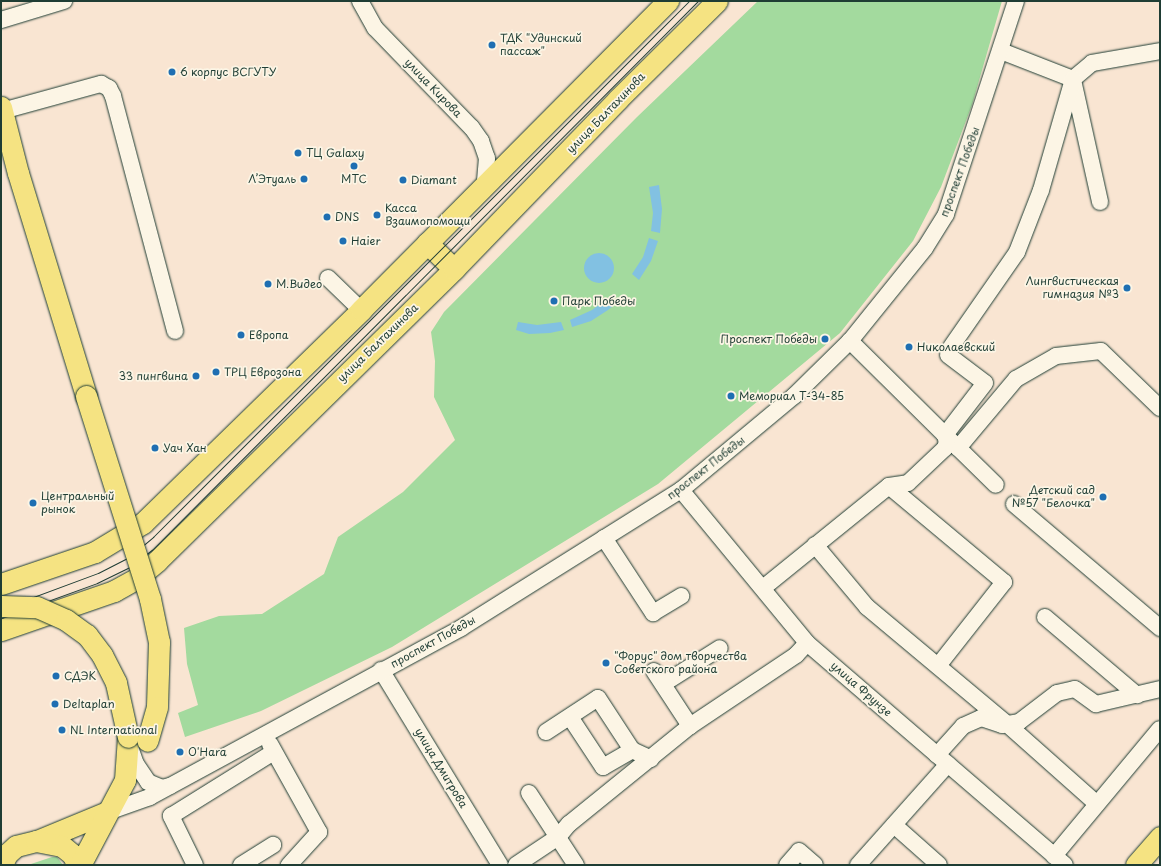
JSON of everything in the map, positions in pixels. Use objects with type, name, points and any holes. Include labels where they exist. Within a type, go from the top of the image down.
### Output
[{"type":"main road","points":[[1,584],[94,552],[143,523],[361,310],[485,183],[668,1]]},
{"type":"main road","name":"улица Балтахинова","points":[[1,630],[114,591],[137,578],[454,269],[717,1]]},
{"type":"main road","points":[[2,109],[18,173],[150,600],[159,642],[157,707],[137,759],[105,813],[79,865]]},
{"type":"main road","points":[[427,243],[454,269]]},
{"type":"main road","points":[[1,606],[37,607],[66,620],[87,635],[102,655],[116,683],[137,759]]},
{"type":"main road","points":[[2,865],[7,854],[16,846],[36,841],[105,813]]},
{"type":"main road","points":[[1136,865],[1160,837]]},
{"type":"main road","points":[[36,841],[62,846],[73,855],[79,865]]},
{"type":"street","points":[[1,20],[64,1]]},
{"type":"street","name":"улица Кирова","points":[[360,1],[375,28],[472,128],[481,141],[487,158],[485,183]]},
{"type":"street","name":"проспект Победы","points":[[105,813],[150,797],[264,733],[461,628],[681,490],[794,396],[850,341],[925,248],[946,214],[1001,51],[1016,1]]},
{"type":"street","points":[[1001,51],[1073,79]]},
{"type":"street","points":[[945,436],[985,383],[950,351],[1017,252],[1042,190],[1073,79],[1092,63],[1160,51]]},
{"type":"street","points":[[1073,79],[1100,202]]},
{"type":"street","points":[[2,109],[101,84],[108,88],[113,96],[175,331]]},
{"type":"street","points":[[328,278],[361,310]]},
{"type":"street","points":[[850,341],[996,485]]},
{"type":"street","points":[[958,448],[1016,379],[1056,356],[1101,351],[1160,408]]},
{"type":"street","points":[[763,588],[889,486],[908,484],[944,448],[947,442],[945,436]]},
{"type":"street","points":[[889,486],[1004,582],[938,666]]},
{"type":"street","name":"улица Фрунзе","points":[[681,490],[807,642],[942,760],[1053,860]]},
{"type":"street","points":[[1014,504],[1160,628]]},
{"type":"street","points":[[604,538],[653,613],[682,596]]},
{"type":"street","points":[[815,545],[867,608],[1007,724],[1097,804]]},
{"type":"street","points":[[1045,617],[1137,694]]},
{"type":"street","points":[[516,865],[558,837],[569,824],[652,759],[690,726],[796,655],[807,642]]},
{"type":"street","points":[[663,684],[720,648]]},
{"type":"street","name":"улица Дмитрова","points":[[381,670],[500,865]]},
{"type":"street","points":[[654,671],[690,726]]},
{"type":"street","points":[[858,865],[894,825],[942,760],[963,726],[980,718],[1002,726],[1020,722],[1057,692],[1075,689],[1096,704],[1160,689]]},
{"type":"street","points":[[546,732],[598,698],[632,750],[652,759]]},
{"type":"street","points":[[570,717],[603,767],[632,750]]},
{"type":"street","points":[[1053,860],[1097,804],[1160,729]]},
{"type":"street","points":[[264,733],[318,832],[289,865]]},
{"type":"street","points":[[195,865],[170,816],[274,752]]},
{"type":"street","points":[[137,759],[156,786],[170,786]]},
{"type":"street","points":[[530,793],[576,865]]},
{"type":"street","points":[[894,825],[939,865]]},
{"type":"street","points":[[241,865],[273,845]]},
{"type":"street","points":[[787,865],[799,851],[816,865]]},
{"type":"green space","points":[[758,1],[1002,1],[972,105],[941,187],[913,241],[840,333],[658,484],[392,647],[261,711],[185,737],[178,713],[198,705],[187,664],[184,628],[219,616],[262,614],[324,574],[338,537],[403,492],[455,440],[434,397],[435,361],[431,332],[444,312],[637,117]]},
{"type":"green space","points":[[52,857],[57,857],[63,865],[28,865]]},
{"type":"water","points":[[659,185],[662,209],[660,233],[651,231],[653,213],[649,187]]},
{"type":"water","points":[[649,238],[658,241],[651,261],[639,280],[632,274],[643,257]]},
{"type":"water","points":[[599,253],[605,254],[613,262],[613,274],[605,282],[599,283],[593,282],[585,274],[584,268],[585,262],[593,254]]},
{"type":"water","points":[[607,299],[613,306],[591,321],[572,327],[570,320],[592,310]]},
{"type":"water","points":[[518,322],[537,325],[561,322],[564,330],[550,333],[529,334],[516,330]]},
{"type":"tram line","points":[[1,609],[98,573],[128,558],[153,537],[689,1]]},
{"type":"tram line","points":[[1,618],[97,583],[130,567],[152,550],[698,1]]},
{"type":"place","name":"ТДК \"Удинский пассаж\"","points":[[492,45]]},
{"type":"place","name":"6 корпус ВСГУТУ","points":[[172,72]]},
{"type":"place","name":"ТЦ Galaxy","points":[[298,153]]},
{"type":"place","name":"МТС","points":[[354,166]]},
{"type":"place","name":"Л’Этуаль","points":[[304,179]]},
{"type":"place","name":"Diamant","points":[[403,180]]},
{"type":"place","name":"Касса Взаимопомощи","points":[[377,215]]},
{"type":"place","name":"DNS","points":[[327,217]]},
{"type":"place","name":"Haier","points":[[343,241]]},
{"type":"place","name":"М.Видео","points":[[268,284]]},
{"type":"place","name":"Лингвистическая гимназия №3","points":[[1127,288]]},
{"type":"place","name":"Парк Победы","points":[[554,301]]},
{"type":"place","name":"Европа","points":[[241,335]]},
{"type":"place","name":"Проспект Победы","points":[[825,339]]},
{"type":"place","name":"Николаевский","points":[[909,347]]},
{"type":"place","name":"ТРЦ Еврозона","points":[[216,372]]},
{"type":"place","name":"33 пингвина","points":[[196,376]]},
{"type":"place","name":"Мемориал Т-34-85","points":[[731,396]]},
{"type":"place","name":"Уач Хан","points":[[155,448]]},
{"type":"place","name":"Детский сад №57 \"Белочка\"","points":[[1103,497]]},
{"type":"place","name":"Центральный рынок","points":[[33,503]]},
{"type":"place","name":"\"Форус\" дом творчества Советского района","points":[[606,663]]},
{"type":"place","name":"СДЭК","points":[[56,676]]},
{"type":"place","name":"Deltaplan","points":[[55,704]]},
{"type":"place","name":"NL International","points":[[62,730]]},
{"type":"place","name":"O'Hara","points":[[180,752]]}]
